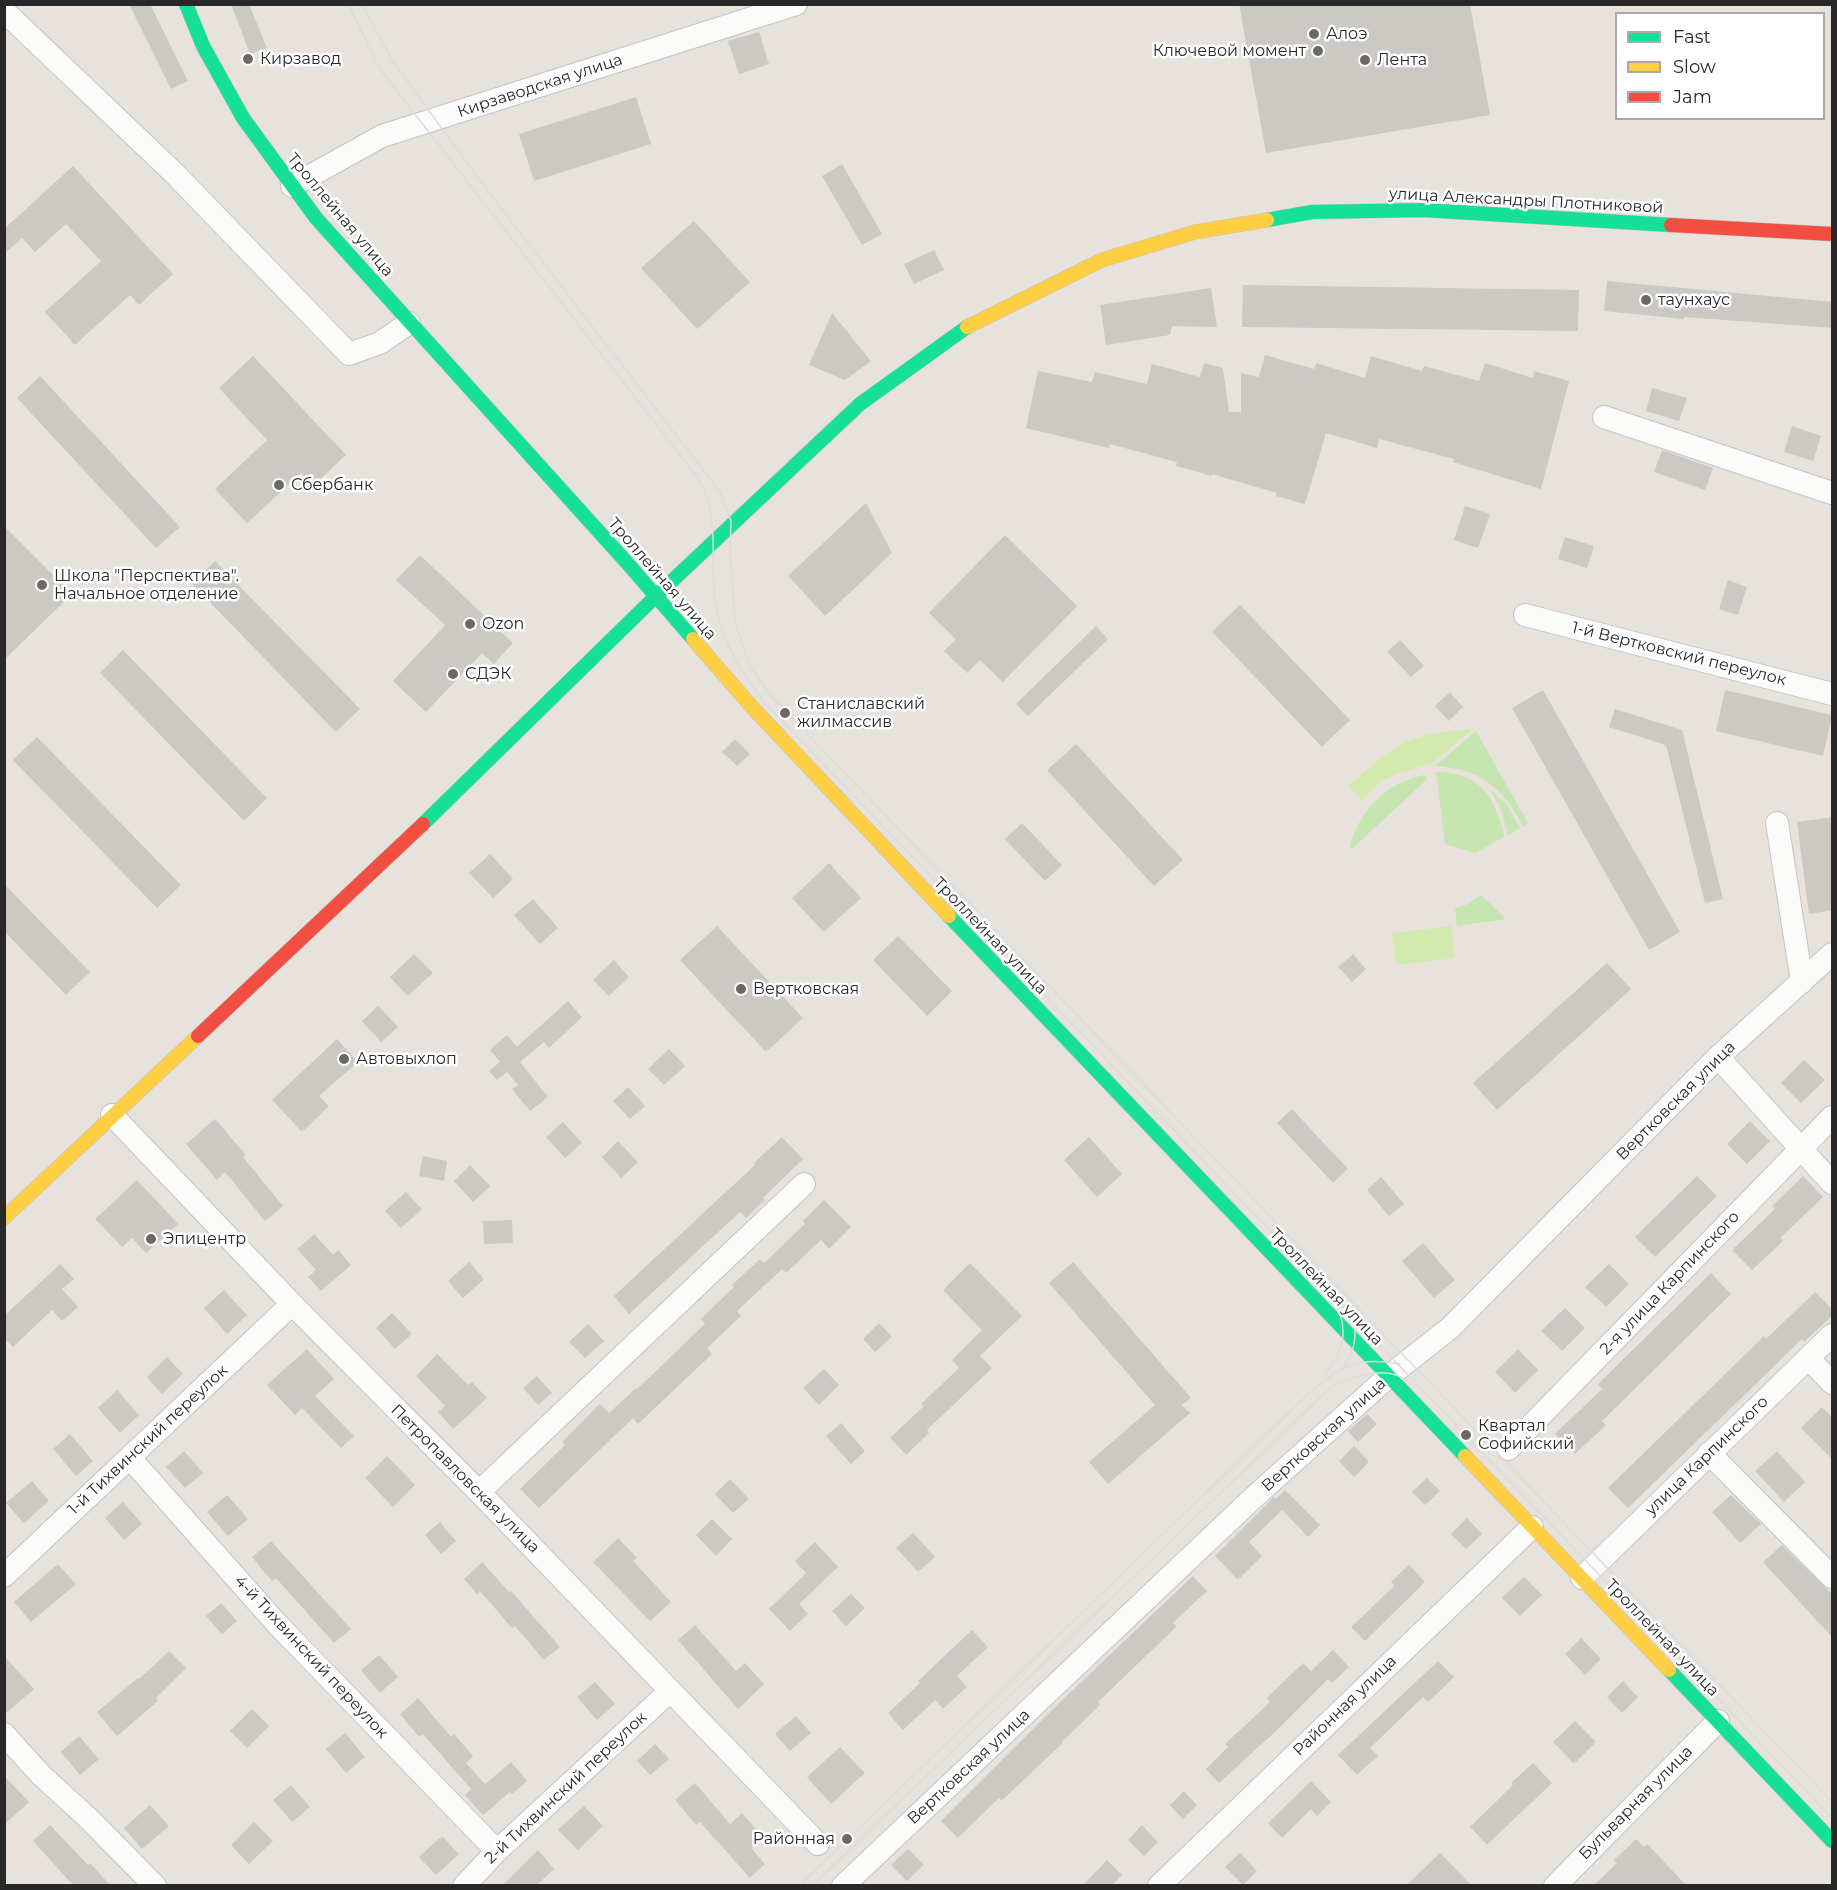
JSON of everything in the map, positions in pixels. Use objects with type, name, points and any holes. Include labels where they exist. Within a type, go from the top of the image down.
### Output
[{"type":"main road","name":"Троллейная улица","points":[[186,4],[203,46],[243,118],[316,218],[656,596],[751,706],[1833,1841]]},
{"type":"main road","name":"улица Александры Плотниковой","points":[[4,1218],[466,783],[656,596],[860,404],[968,326],[1102,260],[1195,232],[1312,212],[1423,210],[1833,234]]},
{"type":"street","name":"Кирзаводская улица","points":[[292,186],[382,136],[796,4]]},
{"type":"street","points":[[4,11],[175,174],[349,354],[380,343],[409,322]]},
{"type":"street","points":[[1604,417],[1833,493]]},
{"type":"street","name":"1-й Вертковский переулок","points":[[1525,615],[1833,694]]},
{"type":"street","points":[[1778,823],[1802,982]]},
{"type":"street","name":"Вертковская улица","points":[[857,1881],[1252,1499],[1389,1376],[1450,1328],[1718,1057],[1833,954]]},
{"type":"street","points":[[1718,1057],[1833,1183]]},
{"type":"street","name":"Петропавловская улица","points":[[112,1115],[292,1304],[479,1492],[818,1844]]},
{"type":"street","name":"2-я улица Карпинского","points":[[1508,1449],[1833,1117]]},
{"type":"street","points":[[479,1492],[804,1184]]},
{"type":"street","name":"1-й Тихвинский переулок","points":[[4,1576],[292,1304]]},
{"type":"street","name":"улица Карпинского","points":[[1582,1578],[1833,1335]]},
{"type":"street","points":[[1808,1358],[1833,1383]]},
{"type":"street","points":[[1709,1453],[1833,1577]]},
{"type":"street","name":"4-й Тихвинский переулок","points":[[130,1458],[278,1625],[497,1851]]},
{"type":"street","name":"Районная улица","points":[[1159,1886],[1532,1527]]},
{"type":"street","name":"2-й Тихвинский переулок","points":[[464,1886],[497,1851],[670,1691]]},
{"type":"street","name":"Бульварная улица","points":[[1555,1886],[1718,1721]]},
{"type":"street","points":[[4,1734],[41,1775],[88,1818],[155,1886]]},
{"type":"green space","points":[[1474,728],[1431,764],[1398,773],[1381,782],[1362,800],[1349,786],[1387,754],[1407,742],[1432,734]]},
{"type":"green space","points":[[1476,731],[1528,823],[1523,826],[1507,801],[1488,782],[1465,771],[1435,766]]},
{"type":"green space","points":[[1436,772],[1463,776],[1483,789],[1496,810],[1504,837],[1475,853],[1445,844]]},
{"type":"green space","points":[[1424,775],[1427,779],[1352,849],[1350,846],[1355,832],[1376,800],[1386,791]]},
{"type":"green space","points":[[1490,789],[1507,805],[1520,828],[1508,835],[1502,812]]},
{"type":"green space","points":[[1481,895],[1506,919],[1457,926],[1455,908],[1466,905]]},
{"type":"green space","points":[[1451,926],[1455,958],[1396,965],[1392,933]]},
{"type":"building","points":[[129,4],[150,4],[188,81],[171,89]]},
{"type":"building","points":[[231,4],[249,4],[267,48],[250,54]]},
{"type":"building","name":"Лента","points":[[1239,4],[1470,4],[1490,115],[1266,153]]},
{"type":"building","points":[[759,32],[769,64],[739,74],[728,41]]},
{"type":"building","points":[[636,97],[651,144],[534,181],[519,134]]},
{"type":"building","points":[[842,164],[882,234],[862,245],[822,176]]},
{"type":"building","points":[[73,166],[173,274],[139,305],[130,295],[75,345],[45,312],[101,261],[66,224],[35,252],[22,238],[4,254],[4,229]]},
{"type":"building","points":[[694,221],[750,282],[697,329],[641,268]]},
{"type":"building","points":[[934,250],[944,270],[914,284],[904,264]]},
{"type":"building","points":[[1607,281],[1833,302],[1833,328],[1684,317],[1684,319],[1604,311]]},
{"type":"building","points":[[1243,285],[1579,290],[1578,331],[1242,327]]},
{"type":"building","points":[[1211,288],[1217,327],[1172,326],[1170,335],[1106,345],[1100,305]]},
{"type":"building","points":[[832,313],[871,361],[845,380],[809,365]]},
{"type":"building","points":[[1265,355],[1314,369],[1316,363],[1365,378],[1371,356],[1422,371],[1424,366],[1479,381],[1485,363],[1533,378],[1534,371],[1569,381],[1541,489],[1453,462],[1454,459],[1379,439],[1377,448],[1326,433],[1305,504],[1276,496],[1277,493],[1176,466],[1177,462],[1110,444],[1109,448],[1026,428],[1038,371],[1092,382],[1095,372],[1147,384],[1152,364],[1200,377],[1204,363],[1223,368],[1229,412],[1241,412],[1241,373],[1259,377]]},
{"type":"building","points":[[253,356],[346,455],[313,486],[301,473],[247,523],[215,489],[267,440],[219,388]]},
{"type":"building","points":[[40,376],[180,527],[156,548],[17,398]]},
{"type":"building","points":[[1652,388],[1687,398],[1679,421],[1646,411]]},
{"type":"building","points":[[1792,426],[1821,436],[1813,461],[1784,452]]},
{"type":"building","points":[[1662,450],[1713,468],[1705,490],[1654,472]]},
{"type":"building","points":[[866,503],[892,553],[825,616],[788,576]]},
{"type":"building","points":[[1465,506],[1490,514],[1478,548],[1454,540]]},
{"type":"building","points":[[4,526],[72,594],[4,660]]},
{"type":"building","points":[[1005,535],[1077,606],[1003,682],[980,660],[967,673],[944,651],[956,639],[929,613]]},
{"type":"building","points":[[1565,537],[1594,546],[1587,568],[1558,559]]},
{"type":"building","points":[[420,555],[513,643],[494,664],[482,653],[426,712],[393,681],[445,625],[396,580]]},
{"type":"building","points":[[215,561],[360,709],[336,732],[192,584]]},
{"type":"building","points":[[1728,580],[1747,587],[1738,615],[1719,609]]},
{"type":"building","points":[[1240,605],[1350,720],[1322,747],[1212,632]]},
{"type":"building","points":[[1096,626],[1108,639],[1028,716],[1016,704]]},
{"type":"building","points":[[1400,640],[1424,666],[1411,677],[1387,652]]},
{"type":"building","points":[[123,650],[267,798],[244,821],[100,673]]},
{"type":"building","points":[[1543,690],[1680,932],[1649,950],[1512,708]]},
{"type":"building","points":[[1725,690],[1832,715],[1823,756],[1716,731]]},
{"type":"building","points":[[1450,692],[1463,707],[1449,721],[1435,706]]},
{"type":"building","points":[[1615,709],[1682,730],[1723,899],[1705,903],[1666,745],[1609,727]]},
{"type":"building","points":[[37,737],[181,885],[157,908],[13,760]]},
{"type":"building","points":[[735,739],[750,754],[737,766],[722,752]]},
{"type":"building","points":[[1076,744],[1183,860],[1154,886],[1047,770]]},
{"type":"building","points":[[1833,817],[1833,910],[1809,914],[1797,822]]},
{"type":"building","points":[[1022,823],[1062,865],[1045,881],[1005,839]]},
{"type":"building","points":[[490,854],[513,879],[493,898],[469,873]]},
{"type":"building","points":[[829,863],[861,898],[824,932],[792,898]]},
{"type":"building","points":[[4,884],[90,972],[66,995],[4,931]]},
{"type":"building","points":[[533,899],[558,928],[540,944],[514,915]]},
{"type":"building","name":"Вертковская","points":[[717,926],[803,1018],[766,1052],[680,960]]},
{"type":"building","points":[[898,936],[952,991],[927,1016],[873,960]]},
{"type":"building","points":[[414,954],[433,973],[408,996],[390,977]]},
{"type":"building","points":[[1353,954],[1366,969],[1352,982],[1338,967]]},
{"type":"building","points":[[614,960],[629,977],[609,996],[593,980]]},
{"type":"building","points":[[1607,963],[1631,989],[1497,1110],[1473,1083]]},
{"type":"building","points":[[568,1001],[582,1017],[549,1048],[544,1042],[520,1062],[548,1097],[530,1111],[512,1089],[518,1085],[507,1072],[497,1080],[489,1071],[500,1062],[490,1050],[507,1035],[517,1047]]},
{"type":"building","points":[[378,1006],[398,1027],[381,1042],[362,1021]]},
{"type":"building","points":[[337,1039],[358,1062],[319,1096],[329,1106],[302,1132],[272,1100]]},
{"type":"building","points":[[669,1049],[685,1066],[664,1085],[648,1069]]},
{"type":"building","points":[[1804,1060],[1825,1080],[1801,1103],[1781,1083]]},
{"type":"building","points":[[628,1087],[645,1106],[630,1119],[613,1101]]},
{"type":"building","points":[[1292,1109],[1348,1169],[1333,1183],[1277,1123]]},
{"type":"building","points":[[215,1119],[246,1155],[243,1157],[283,1206],[265,1221],[225,1172],[217,1180],[186,1144]]},
{"type":"building","points":[[1750,1121],[1770,1141],[1747,1164],[1727,1144]]},
{"type":"building","points":[[563,1122],[582,1143],[565,1158],[546,1137]]},
{"type":"building","points":[[782,1137],[803,1159],[746,1218],[740,1212],[629,1314],[614,1296]]},
{"type":"building","points":[[1089,1137],[1122,1174],[1097,1197],[1064,1160]]},
{"type":"building","points":[[618,1141],[638,1162],[621,1178],[602,1157]]},
{"type":"building","points":[[423,1156],[447,1161],[444,1181],[419,1176]]},
{"type":"building","points":[[470,1165],[490,1186],[473,1202],[454,1181]]},
{"type":"building","points":[[1697,1176],[1717,1196],[1655,1257],[1635,1237]]},
{"type":"building","points":[[1803,1176],[1823,1197],[1780,1238],[1783,1241],[1752,1270],[1732,1250],[1775,1209],[1772,1206]]},
{"type":"building","points":[[1381,1177],[1404,1204],[1389,1216],[1367,1190]]},
{"type":"building","points":[[137,1180],[178,1224],[146,1253],[132,1238],[122,1247],[95,1219]]},
{"type":"building","points":[[406,1192],[422,1209],[401,1228],[385,1211]]},
{"type":"building","points":[[824,1200],[851,1227],[829,1249],[821,1240],[786,1273],[782,1269],[737,1311],[741,1316],[707,1348],[712,1354],[638,1424],[633,1418],[539,1508],[520,1489],[565,1445],[562,1442],[600,1404],[609,1413],[637,1389],[705,1324],[701,1319],[734,1287],[732,1285],[760,1259],[764,1263],[805,1224],[803,1221]]},
{"type":"building","points":[[512,1220],[513,1243],[484,1244],[483,1221]]},
{"type":"building","points":[[314,1234],[333,1255],[338,1250],[351,1265],[321,1291],[308,1277],[316,1270],[297,1249]]},
{"type":"building","points":[[1423,1243],[1455,1280],[1434,1298],[1402,1261]]},
{"type":"building","points":[[469,1262],[484,1279],[463,1298],[448,1281]]},
{"type":"building","points":[[1073,1262],[1191,1398],[1182,1405],[1190,1413],[1108,1484],[1089,1462],[1155,1405],[1049,1283]]},
{"type":"building","points":[[970,1263],[1022,1316],[980,1356],[992,1368],[927,1430],[929,1433],[906,1455],[890,1438],[959,1368],[952,1360],[982,1330],[943,1290]]},
{"type":"building","points":[[60,1264],[74,1279],[62,1289],[78,1307],[62,1321],[52,1310],[13,1347],[4,1338],[4,1316]]},
{"type":"building","points":[[1609,1264],[1629,1284],[1606,1307],[1585,1287]]},
{"type":"building","points":[[1711,1273],[1731,1294],[1602,1421],[1606,1425],[1575,1454],[1555,1434],[1602,1389],[1598,1384]]},
{"type":"building","points":[[224,1290],[247,1315],[227,1334],[204,1308]]},
{"type":"building","points":[[1815,1292],[1833,1310],[1833,1315],[1804,1342],[1802,1339],[1628,1508],[1608,1488],[1764,1336],[1766,1339]]},
{"type":"building","points":[[1565,1308],[1585,1328],[1562,1351],[1541,1331]]},
{"type":"building","points":[[392,1313],[412,1334],[395,1349],[376,1328]]},
{"type":"building","points":[[879,1323],[892,1337],[875,1352],[863,1339]]},
{"type":"building","points":[[588,1324],[604,1341],[585,1358],[569,1342]]},
{"type":"building","points":[[307,1349],[334,1379],[315,1396],[354,1436],[341,1448],[302,1408],[295,1415],[267,1385]]},
{"type":"building","points":[[1518,1349],[1538,1370],[1515,1393],[1495,1372]]},
{"type":"building","points":[[437,1354],[468,1385],[472,1382],[487,1398],[453,1429],[438,1412],[445,1406],[416,1376]]},
{"type":"building","points":[[167,1357],[183,1374],[162,1394],[147,1377]]},
{"type":"building","points":[[824,1369],[839,1385],[819,1405],[803,1388]]},
{"type":"building","points":[[537,1376],[552,1393],[538,1405],[523,1388]]},
{"type":"building","points":[[117,1390],[139,1415],[120,1433],[98,1408]]},
{"type":"building","points":[[1822,1407],[1833,1418],[1833,1460],[1801,1428]]},
{"type":"building","points":[[1367,1414],[1377,1424],[1358,1442],[1348,1431]]},
{"type":"building","points":[[841,1423],[865,1451],[851,1464],[826,1436]]},
{"type":"building","points":[[70,1434],[93,1461],[76,1476],[53,1449]]},
{"type":"building","points":[[1354,1446],[1369,1462],[1354,1477],[1339,1461]]},
{"type":"building","points":[[184,1451],[203,1473],[185,1488],[166,1467]]},
{"type":"building","points":[[1777,1451],[1805,1482],[1784,1502],[1755,1471]]},
{"type":"building","points":[[387,1456],[415,1485],[393,1507],[365,1478]]},
{"type":"building","points":[[1427,1478],[1440,1491],[1425,1505],[1412,1492]]},
{"type":"building","points":[[730,1479],[749,1499],[733,1513],[715,1494]]},
{"type":"building","points":[[32,1481],[49,1501],[24,1523],[6,1503]]},
{"type":"building","points":[[1285,1490],[1320,1525],[1308,1537],[1282,1510],[1249,1542],[1262,1556],[1238,1580],[1215,1556],[1274,1497],[1276,1499]]},
{"type":"building","points":[[227,1495],[248,1519],[228,1536],[207,1512]]},
{"type":"building","points":[[1731,1495],[1761,1524],[1740,1543],[1712,1512]]},
{"type":"building","points":[[123,1502],[142,1524],[124,1540],[105,1518]]},
{"type":"building","points":[[1467,1518],[1482,1534],[1466,1549],[1451,1534]]},
{"type":"building","points":[[712,1519],[732,1539],[716,1556],[696,1535]]},
{"type":"building","points":[[440,1522],[456,1541],[441,1554],[425,1535]]},
{"type":"building","points":[[913,1533],[935,1557],[918,1572],[896,1548]]},
{"type":"building","points":[[618,1538],[637,1558],[633,1561],[671,1602],[650,1621],[593,1562]]},
{"type":"building","points":[[271,1541],[351,1629],[334,1643],[276,1578],[272,1581],[252,1557]]},
{"type":"building","points":[[815,1542],[838,1567],[799,1604],[808,1614],[790,1631],[769,1609],[806,1573],[795,1561]]},
{"type":"building","points":[[1782,1545],[1833,1595],[1833,1638],[1763,1562]]},
{"type":"building","points":[[482,1562],[560,1647],[544,1660],[515,1626],[512,1628],[480,1591],[477,1594],[464,1579]]},
{"type":"building","points":[[58,1564],[76,1584],[31,1622],[14,1602]]},
{"type":"building","points":[[1409,1565],[1425,1582],[1365,1641],[1351,1627],[1394,1586],[1391,1582]]},
{"type":"building","points":[[1193,1576],[1207,1591],[1173,1623],[1177,1626],[1098,1702],[1100,1705],[1063,1743],[1001,1801],[999,1798],[958,1838],[941,1821],[1057,1705]]},
{"type":"building","points":[[1524,1577],[1542,1595],[1520,1616],[1502,1598]]},
{"type":"building","points":[[851,1594],[865,1608],[846,1626],[832,1611]]},
{"type":"building","points":[[221,1603],[237,1621],[222,1634],[206,1616]]},
{"type":"building","points":[[695,1625],[736,1671],[745,1663],[764,1684],[738,1709],[678,1640]]},
{"type":"building","points":[[972,1630],[988,1647],[957,1676],[967,1687],[943,1709],[935,1700],[903,1730],[888,1713]]},
{"type":"building","points":[[1581,1638],[1601,1659],[1585,1675],[1565,1654]]},
{"type":"building","points":[[1333,1650],[1349,1667],[1332,1683],[1328,1679],[1219,1783],[1206,1769],[1228,1747],[1225,1744],[1270,1702],[1267,1698],[1303,1663],[1311,1671]]},
{"type":"building","points":[[169,1651],[186,1668],[156,1698],[158,1701],[117,1736],[97,1712],[139,1679]]},
{"type":"building","points":[[379,1655],[398,1677],[380,1693],[361,1670]]},
{"type":"building","points":[[4,1656],[34,1689],[4,1715]]},
{"type":"building","points":[[1438,1661],[1454,1677],[1428,1702],[1423,1697],[1370,1748],[1378,1756],[1357,1775],[1338,1755]]},
{"type":"building","points":[[1623,1681],[1638,1697],[1622,1713],[1607,1697]]},
{"type":"building","points":[[595,1682],[615,1704],[597,1720],[577,1697]]},
{"type":"building","points":[[418,1698],[451,1737],[454,1734],[473,1756],[466,1763],[485,1784],[511,1762],[527,1781],[483,1815],[465,1795],[471,1789],[423,1734],[419,1737],[400,1714]]},
{"type":"building","points":[[252,1709],[269,1726],[247,1748],[230,1731]]},
{"type":"building","points":[[796,1716],[811,1733],[790,1751],[775,1734]]},
{"type":"building","points":[[1575,1721],[1596,1742],[1574,1764],[1553,1742]]},
{"type":"building","points":[[345,1733],[365,1757],[346,1773],[326,1749]]},
{"type":"building","points":[[79,1736],[99,1759],[80,1775],[61,1752]]},
{"type":"building","points":[[655,1744],[669,1759],[650,1775],[637,1761]]},
{"type":"building","points":[[840,1747],[865,1773],[831,1804],[807,1777]]},
{"type":"building","points":[[1533,1763],[1552,1783],[1487,1845],[1470,1827]]},
{"type":"building","points":[[4,1776],[29,1802],[4,1825]]},
{"type":"building","points":[[1311,1781],[1331,1802],[1317,1816],[1311,1809],[1282,1838],[1268,1823]]},
{"type":"building","points":[[695,1783],[730,1824],[742,1813],[763,1837],[751,1848],[765,1864],[750,1878],[700,1822],[696,1825],[675,1800]]},
{"type":"building","points":[[291,1785],[310,1807],[292,1822],[273,1800]]},
{"type":"building","points":[[1184,1791],[1197,1805],[1183,1819],[1170,1805]]},
{"type":"building","points":[[150,1805],[169,1826],[142,1849],[124,1828]]},
{"type":"building","points":[[584,1806],[603,1826],[578,1850],[558,1830]]},
{"type":"building","points":[[254,1822],[273,1841],[249,1864],[231,1845]]},
{"type":"building","points":[[50,1825],[111,1886],[74,1886],[33,1841]]},
{"type":"building","points":[[1142,1825],[1158,1842],[1144,1856],[1128,1840]]},
{"type":"building","points":[[442,1836],[459,1854],[436,1875],[419,1857]]},
{"type":"building","points":[[1636,1839],[1644,1847],[1647,1844],[1687,1886],[1593,1886],[1617,1863],[1614,1860]]},
{"type":"building","points":[[908,1849],[924,1865],[907,1881],[891,1865]]},
{"type":"building","points":[[538,1850],[554,1869],[536,1886],[502,1886]]},
{"type":"building","points":[[1240,1853],[1257,1871],[1243,1885],[1225,1867]]},
{"type":"building","points":[[1440,1853],[1472,1886],[1406,1886]]},
{"type":"building","points":[[1107,1860],[1122,1875],[1111,1886],[1082,1886]]},
{"type":"tram line","points":[[348,4],[379,68],[697,477],[706,494],[710,509],[715,602],[722,630],[741,669],[766,704],[1832,1818]]},
{"type":"tram line","points":[[362,4],[393,62],[488,191],[720,492],[731,521],[730,551],[735,621],[749,665],[773,698],[1832,1802]]},
{"type":"tram line","points":[[1324,1376],[1342,1342],[1343,1324],[1336,1305]]},
{"type":"tram line","points":[[1342,1369],[1354,1345],[1354,1319]]},
{"type":"tram line","points":[[799,1886],[1308,1394],[1330,1376],[1350,1366],[1372,1361],[1400,1364]]},
{"type":"tram line","points":[[812,1886],[1330,1388],[1371,1373],[1396,1375],[1413,1385]]},
{"type":"traffic: fast","points":[[186,4],[203,46],[243,118],[316,218],[693,639]]},
{"type":"traffic: fast","points":[[1267,220],[1312,212],[1423,210],[1671,225]]},
{"type":"traffic: fast","points":[[656,596],[860,404],[967,327]]},
{"type":"traffic: fast","points":[[423,824],[656,596]]},
{"type":"traffic: fast","points":[[949,916],[1465,1456]]},
{"type":"traffic: fast","points":[[1669,1670],[1832,1841]]},
{"type":"traffic: slow","points":[[967,327],[1102,260],[1195,232],[1267,220]]},
{"type":"traffic: slow","points":[[693,639],[751,706],[949,916]]},
{"type":"traffic: slow","points":[[4,1218],[198,1036]]},
{"type":"traffic: slow","points":[[1465,1456],[1669,1670]]},
{"type":"traffic: jam","points":[[1671,225],[1832,234]]},
{"type":"traffic: jam","points":[[198,1036],[423,824]]},
{"type":"place","name":"Алоэ","points":[[1314,34]]},
{"type":"place","name":"Ключевой момент","points":[[1318,51]]},
{"type":"place","name":"Кирзавод","points":[[248,59]]},
{"type":"place","name":"Лента","points":[[1365,60]]},
{"type":"place","name":"таунхаус","points":[[1646,300]]},
{"type":"place","name":"Сбербанк","points":[[279,485]]},
{"type":"place","name":"Школа \"Перспектива\". Начальное отделение","points":[[42,585]]},
{"type":"place","name":"Ozon","points":[[470,624]]},
{"type":"place","name":"СДЭК","points":[[453,674]]},
{"type":"place","name":"Станиславский жилмассив","points":[[785,713]]},
{"type":"place","name":"Вертковская","points":[[741,989]]},
{"type":"place","name":"Автовыхлоп","points":[[344,1059]]},
{"type":"place","name":"Эпицентр","points":[[151,1239]]},
{"type":"place","name":"Квартал Софийский","points":[[1466,1435]]},
{"type":"place","name":"Районная","points":[[847,1839]]}]
